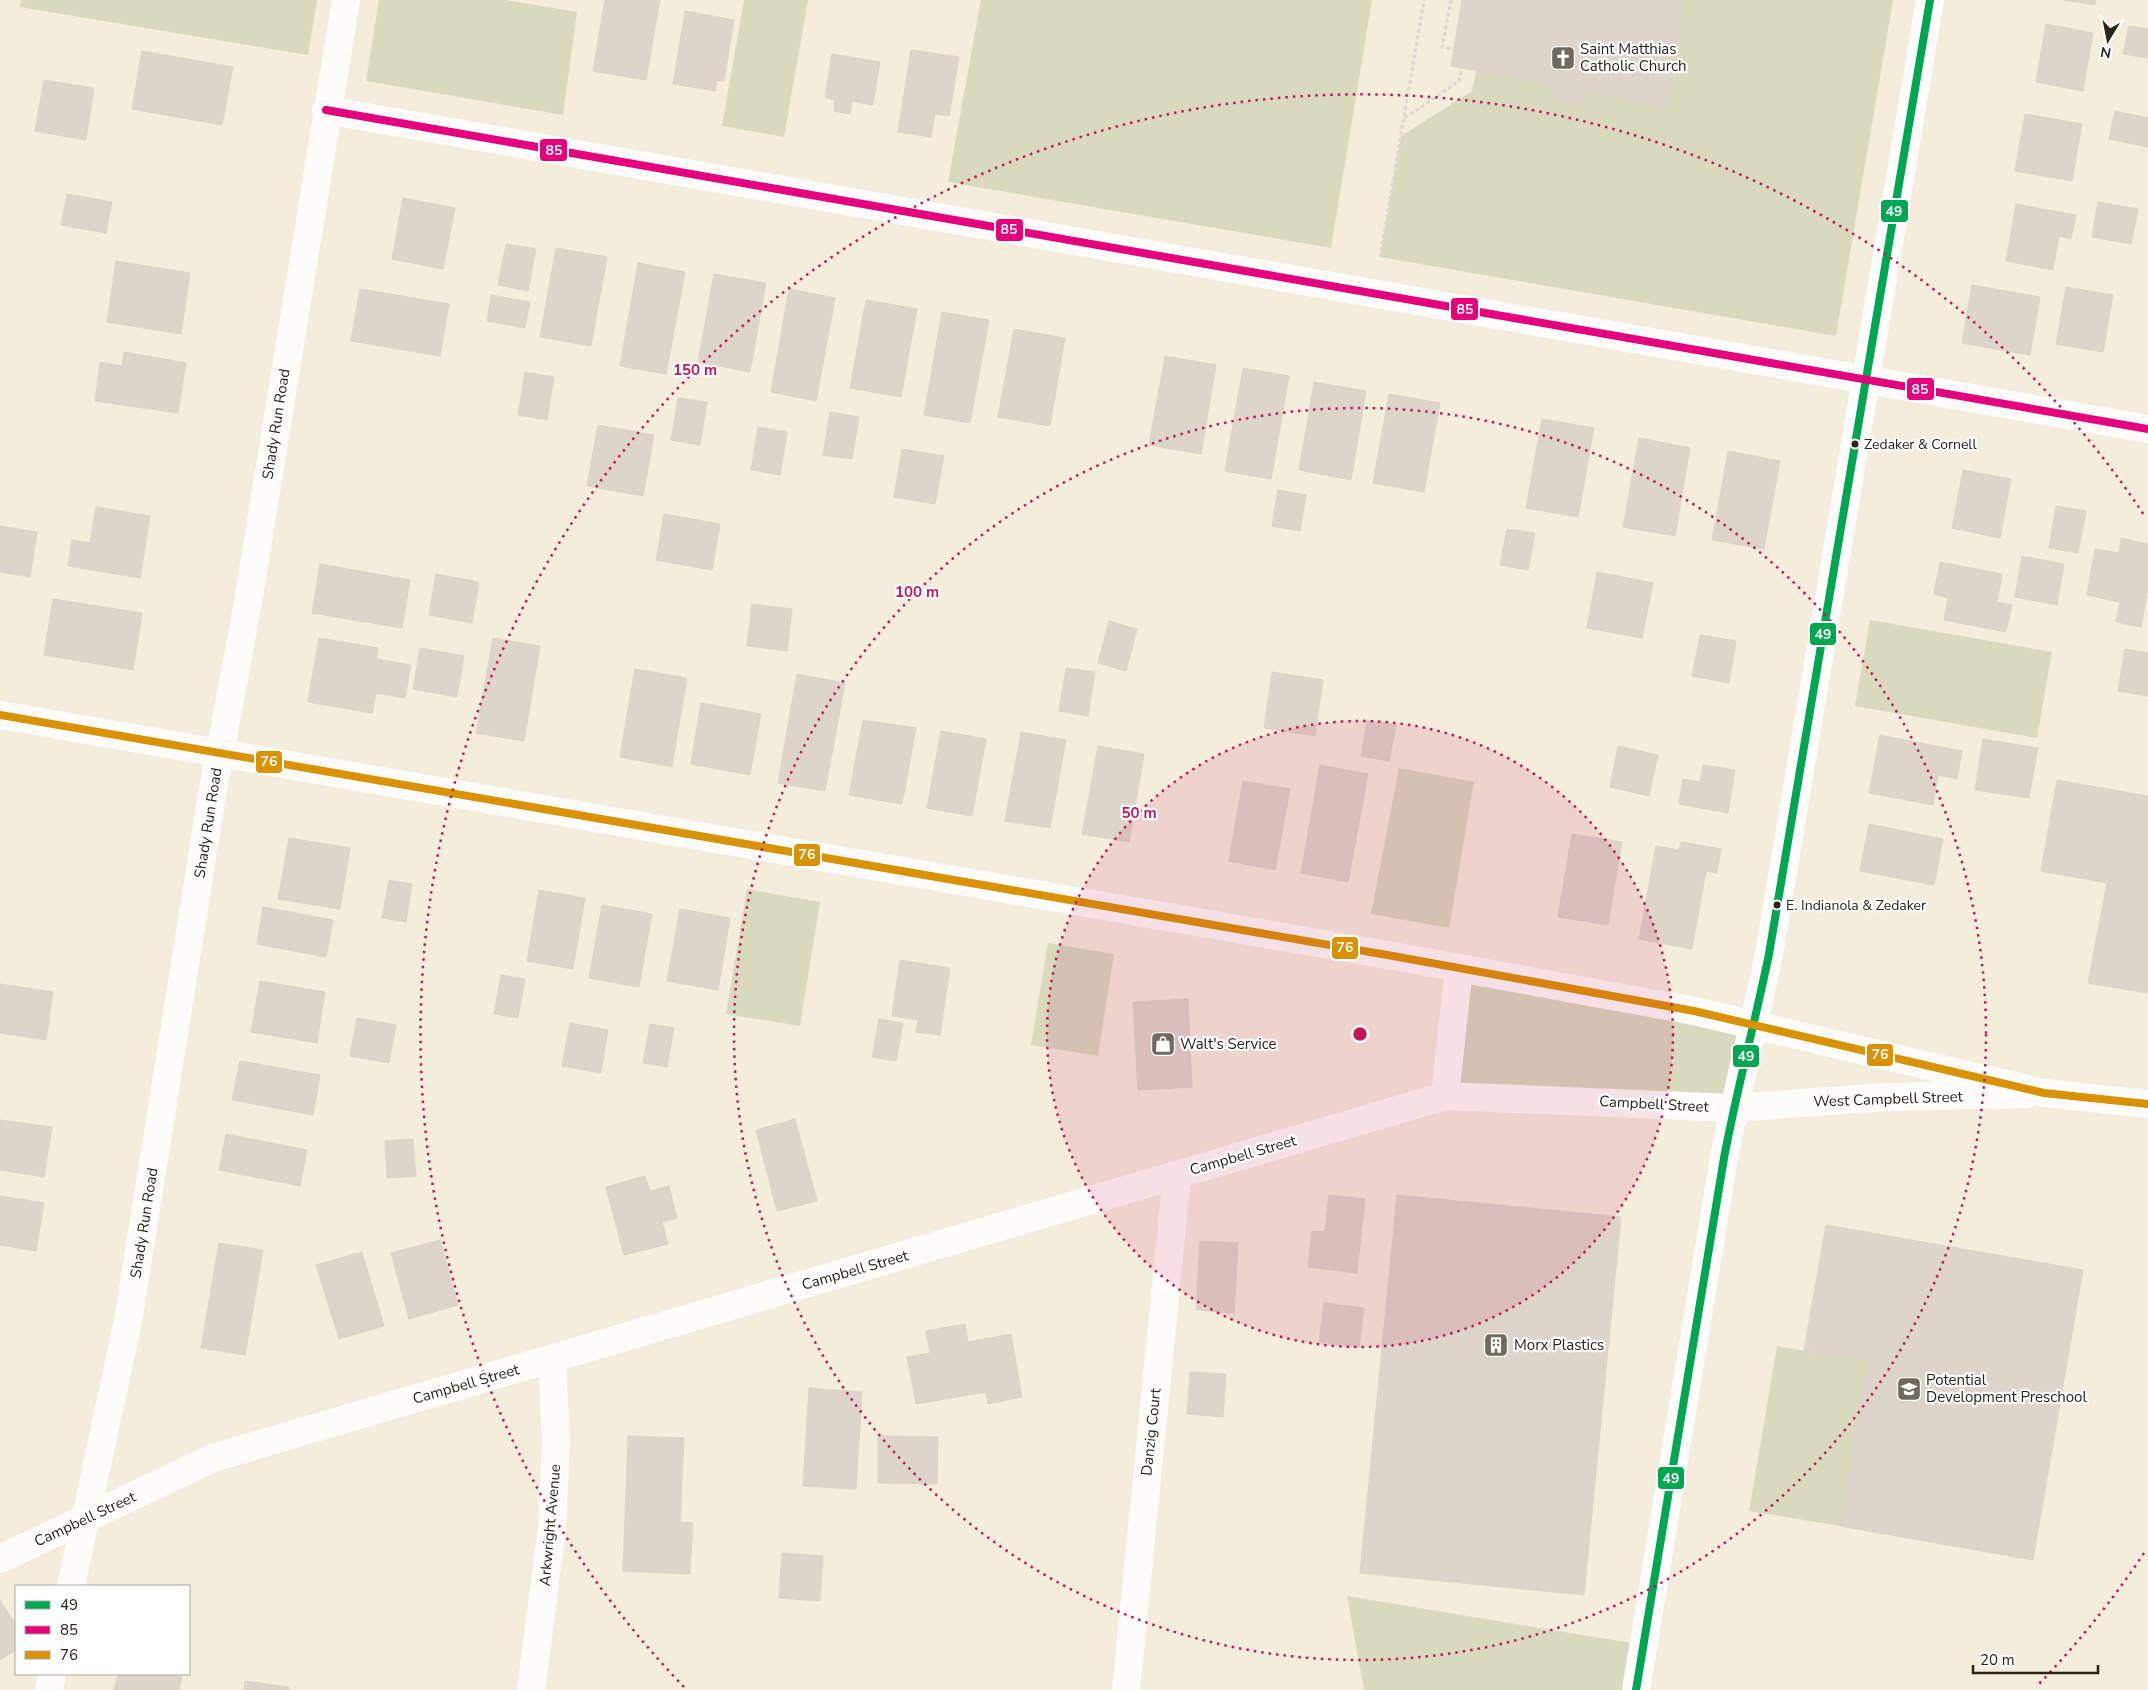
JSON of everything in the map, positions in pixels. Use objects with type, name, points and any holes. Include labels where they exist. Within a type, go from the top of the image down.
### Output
[{"type":"street","name":"Shady Run Road","points":[[71,1585],[128,1321],[220,752],[247,608],[326,110],[346,0]]},
{"type":"street","points":[[1636,1690],[1733,1108],[1771,944],[1930,0]]},
{"type":"street","points":[[326,110],[2148,429]]},
{"type":"street","points":[[0,715],[1694,1010],[2044,1093],[2148,1104]]},
{"type":"street","points":[[1445,1096],[1459,968]]},
{"type":"street","name":"West Campbell Street","points":[[1733,1108],[1886,1097],[2044,1093]]},
{"type":"street","name":"Campbell Street","points":[[0,1559],[214,1458],[1445,1096],[1733,1108]]},
{"type":"street","name":"Danzig Court","points":[[1126,1690],[1177,1175]]},
{"type":"street","name":"Arkwright Avenue","points":[[531,1690],[552,1528],[556,1443],[552,1359]]},
{"type":"street","points":[[49,1690],[52,1675]]},
{"type":"path","points":[[1380,256],[1424,0]]},
{"type":"path","points":[[1450,0],[1442,47],[1454,49]]},
{"type":"path","points":[[1404,119],[1460,81],[1462,68]]},
{"type":"green space","points":[[21,0],[317,0],[308,55],[20,7]]},
{"type":"green space","points":[[379,0],[505,0],[577,12],[563,115],[366,81]]},
{"type":"green space","points":[[744,0],[808,0],[784,137],[722,126]]},
{"type":"green space","points":[[981,0],[1372,0],[1331,248],[948,182]]},
{"type":"green space","points":[[1683,0],[1893,0],[1836,336],[1380,257],[1401,136],[1472,91],[1476,71],[1555,86],[1553,101],[1580,106],[1583,90],[1666,108]]},
{"type":"green space","points":[[1870,620],[2052,652],[2037,738],[1855,706]]},
{"type":"green space","points":[[1399,768],[1474,782],[1449,928],[1371,914]]},
{"type":"green space","points":[[747,889],[820,902],[800,1026],[726,1014]]},
{"type":"green space","points":[[1048,943],[1114,954],[1098,1056],[1031,1045]]},
{"type":"green space","points":[[1459,968],[1755,1024],[1735,1097],[1445,1096]]},
{"type":"green space","points":[[1777,1346],[1868,1361],[1840,1526],[1749,1511]]},
{"type":"green space","points":[[1347,1596],[1643,1645],[1636,1690],[1364,1690]]},
{"type":"building","points":[[605,0],[660,0],[646,80],[593,71]]},
{"type":"building","name":"Saint Matthias Catholic Church","points":[[1462,0],[1683,0],[1666,108],[1583,90],[1580,106],[1553,101],[1555,86],[1451,66]]},
{"type":"building","points":[[2064,0],[2096,0],[2095,5]]},
{"type":"building","points":[[685,11],[734,20],[724,81],[717,80],[715,91],[673,84]]},
{"type":"building","points":[[2046,24],[2093,33],[2083,91],[2036,82]]},
{"type":"building","points":[[2129,26],[2148,29],[2148,58],[2123,54]]},
{"type":"building","points":[[911,50],[959,57],[949,116],[935,114],[931,137],[898,132]]},
{"type":"building","points":[[142,51],[233,67],[222,125],[132,109]]},
{"type":"building","points":[[832,54],[880,62],[873,105],[852,101],[850,114],[834,111],[835,100],[825,98]]},
{"type":"building","points":[[44,80],[94,88],[86,140],[35,131]]},
{"type":"building","points":[[2115,111],[2148,118],[2148,147],[2109,139]]},
{"type":"building","points":[[2025,114],[2082,124],[2072,181],[2015,171]]},
{"type":"building","points":[[67,194],[112,202],[106,233],[61,225]]},
{"type":"building","points":[[403,198],[455,208],[443,269],[392,259]]},
{"type":"building","points":[[2098,202],[2138,209],[2131,244],[2092,237]]},
{"type":"building","points":[[2016,204],[2076,215],[2071,239],[2059,236],[2053,270],[2006,261]]},
{"type":"building","points":[[506,244],[536,249],[528,291],[498,285]]},
{"type":"building","points":[[556,248],[607,257],[591,346],[540,337]]},
{"type":"building","points":[[116,261],[190,273],[181,334],[107,322]]},
{"type":"building","points":[[638,263],[685,272],[666,374],[620,366]]},
{"type":"building","points":[[714,274],[766,283],[750,372],[698,362]]},
{"type":"building","points":[[1972,285],[2040,297],[2030,355],[1962,343]]},
{"type":"building","points":[[2066,287],[2113,295],[2103,352],[2056,344]]},
{"type":"building","points":[[360,289],[449,304],[440,356],[351,341]]},
{"type":"building","points":[[789,289],[835,298],[816,401],[771,392]]},
{"type":"building","points":[[491,295],[530,302],[525,328],[487,321]]},
{"type":"building","points":[[866,300],[917,309],[901,397],[850,388]]},
{"type":"building","points":[[942,312],[989,320],[970,423],[924,415]]},
{"type":"building","points":[[1014,329],[1065,338],[1050,426],[998,417]]},
{"type":"building","points":[[124,352],[186,363],[178,413],[95,401],[100,362],[122,366]]},
{"type":"building","points":[[1165,356],[1216,365],[1201,454],[1149,445]]},
{"type":"building","points":[[1243,368],[1289,376],[1271,479],[1225,471]]},
{"type":"building","points":[[525,372],[554,377],[547,420],[518,415]]},
{"type":"building","points":[[1314,382],[1366,391],[1351,480],[1299,470]]},
{"type":"building","points":[[1389,394],[1440,403],[1424,492],[1373,483]]},
{"type":"building","points":[[678,398],[707,402],[700,445],[671,440]]},
{"type":"building","points":[[830,412],[859,417],[852,459],[823,455]]},
{"type":"building","points":[[1542,419],[1594,428],[1578,517],[1526,508]]},
{"type":"building","points":[[598,425],[654,435],[643,496],[587,486]]},
{"type":"building","points":[[758,427],[787,432],[780,475],[751,470]]},
{"type":"building","points":[[1639,438],[1690,448],[1675,536],[1623,527]]},
{"type":"building","points":[[902,449],[944,456],[935,504],[894,497]]},
{"type":"building","points":[[1728,451],[1780,461],[1764,549],[1712,540]]},
{"type":"building","points":[[1963,470],[2011,479],[2000,538],[1952,528]]},
{"type":"building","points":[[1278,490],[1306,495],[1300,531],[1272,526]]},
{"type":"building","points":[[2056,506],[2086,511],[2078,553],[2049,548]]},
{"type":"building","points":[[96,507],[150,516],[140,578],[68,566],[72,540],[90,543]]},
{"type":"building","points":[[664,514],[720,524],[712,570],[656,560]]},
{"type":"building","points":[[0,526],[37,532],[30,577],[0,572]]},
{"type":"building","points":[[1507,529],[1535,533],[1528,570],[1500,565]]},
{"type":"building","points":[[2121,538],[2148,544],[2148,587],[2141,627],[2116,622],[2120,602],[2087,595],[2095,549],[2119,553]]},
{"type":"building","points":[[2022,556],[2064,564],[2057,605],[2015,597]]},
{"type":"building","points":[[1940,562],[2002,574],[1997,602],[2012,605],[2006,632],[1944,620],[1948,598],[1934,594]]},
{"type":"building","points":[[320,564],[410,580],[402,628],[312,613]]},
{"type":"building","points":[[1597,572],[1653,583],[1642,638],[1587,628]]},
{"type":"building","points":[[436,574],[479,582],[472,623],[429,615]]},
{"type":"building","points":[[53,599],[142,613],[133,670],[44,655]]},
{"type":"building","points":[[752,604],[792,609],[787,651],[747,646]]},
{"type":"building","points":[[1109,621],[1137,629],[1126,671],[1098,663]]},
{"type":"building","points":[[1700,635],[1736,641],[1729,683],[1692,676]]},
{"type":"building","points":[[319,638],[378,648],[376,659],[411,665],[405,698],[376,693],[372,713],[308,702]]},
{"type":"building","points":[[493,638],[540,646],[524,741],[476,733]]},
{"type":"building","points":[[420,648],[464,656],[457,697],[413,689]]},
{"type":"building","points":[[2125,649],[2148,653],[2148,696],[2118,691]]},
{"type":"building","points":[[1066,668],[1095,672],[1088,716],[1059,711]]},
{"type":"building","points":[[635,669],[687,678],[672,767],[620,757]]},
{"type":"building","points":[[1272,672],[1323,680],[1315,736],[1264,728]]},
{"type":"building","points":[[797,674],[845,683],[825,791],[778,783]]},
{"type":"building","points":[[701,703],[761,714],[750,775],[691,764]]},
{"type":"building","points":[[863,720],[916,728],[902,804],[849,795]]},
{"type":"building","points":[[1367,720],[1396,725],[1389,761],[1361,756]]},
{"type":"building","points":[[941,731],[986,739],[972,816],[927,808]]},
{"type":"building","points":[[1021,732],[1066,740],[1050,828],[1005,821]]},
{"type":"building","points":[[1880,735],[1962,751],[1957,779],[1938,775],[1933,805],[1869,793]]},
{"type":"building","points":[[1983,739],[2038,748],[2029,798],[1975,790]]},
{"type":"building","points":[[1098,746],[1144,754],[1129,842],[1082,834]]},
{"type":"building","points":[[1618,746],[1658,755],[1649,796],[1610,787]]},
{"type":"building","points":[[1320,765],[1368,774],[1348,882],[1301,873]]},
{"type":"building","points":[[1703,765],[1735,770],[1728,813],[1679,804],[1683,779],[1700,782]]},
{"type":"building","points":[[2057,780],[2148,796],[2148,993],[2088,983],[2107,883],[2041,871]]},
{"type":"building","points":[[1243,781],[1290,789],[1275,870],[1229,861]]},
{"type":"building","points":[[1869,824],[1943,839],[1934,885],[1860,871]]},
{"type":"building","points":[[1572,834],[1622,842],[1608,925],[1558,917]]},
{"type":"building","points":[[289,838],[350,848],[340,909],[278,899]]},
{"type":"building","points":[[1681,842],[1721,849],[1717,873],[1706,871],[1692,949],[1639,939],[1656,846],[1679,850]]},
{"type":"building","points":[[389,880],[412,884],[406,922],[382,918]]},
{"type":"building","points":[[539,890],[585,898],[573,969],[527,961]]},
{"type":"building","points":[[602,905],[652,914],[639,987],[589,978]]},
{"type":"building","points":[[263,907],[333,920],[326,957],[257,944]]},
{"type":"building","points":[[680,909],[730,918],[718,990],[667,981]]},
{"type":"building","points":[[900,960],[950,968],[940,1035],[916,1032],[918,1020],[892,1016]]},
{"type":"building","points":[[501,975],[525,979],[518,1018],[494,1014]]},
{"type":"building","points":[[260,981],[325,992],[317,1043],[251,1032]]},
{"type":"building","points":[[0,984],[53,992],[46,1040],[0,1033]]},
{"type":"building","name":"Walt's Service","points":[[1188,999],[1192,1087],[1138,1090],[1133,1002]]},
{"type":"building","points":[[357,1018],[396,1025],[389,1063],[350,1056]]},
{"type":"building","points":[[879,1019],[903,1023],[896,1061],[872,1057]]},
{"type":"building","points":[[570,1023],[608,1030],[601,1073],[562,1066]]},
{"type":"building","points":[[650,1024],[674,1028],[667,1067],[643,1063]]},
{"type":"building","points":[[240,1061],[320,1075],[313,1115],[232,1100]]},
{"type":"building","points":[[795,1119],[817,1201],[777,1211],[756,1130]]},
{"type":"building","points":[[0,1120],[52,1127],[44,1177],[0,1170]]},
{"type":"building","points":[[226,1134],[307,1150],[300,1186],[219,1170]]},
{"type":"building","points":[[413,1139],[416,1176],[387,1178],[385,1141]]},
{"type":"building","points":[[645,1176],[650,1191],[669,1186],[677,1218],[662,1222],[668,1244],[624,1255],[606,1187]]},
{"type":"building","points":[[1329,1195],[1365,1199],[1357,1273],[1308,1267],[1312,1231],[1325,1232]]},
{"type":"building","name":"Morx Plastics","points":[[1397,1195],[1621,1217],[1584,1595],[1360,1573]]},
{"type":"building","points":[[0,1196],[44,1203],[36,1251],[0,1245]]},
{"type":"building","points":[[1826,1225],[2083,1270],[2033,1560],[1840,1526],[1868,1361],[1804,1350]]},
{"type":"building","points":[[440,1240],[458,1305],[409,1319],[391,1253]]},
{"type":"building","points":[[1200,1241],[1238,1243],[1234,1313],[1196,1310]]},
{"type":"building","points":[[219,1243],[263,1250],[245,1355],[201,1348]]},
{"type":"building","points":[[362,1252],[384,1326],[339,1339],[316,1265]]},
{"type":"building","points":[[1324,1303],[1364,1308],[1359,1347],[1319,1342]]},
{"type":"building","points":[[965,1324],[968,1342],[1011,1334],[1022,1397],[988,1404],[986,1392],[916,1404],[907,1357],[930,1353],[926,1331]]},
{"type":"building","points":[[1190,1372],[1226,1374],[1223,1417],[1187,1414]]},
{"type":"building","points":[[809,1388],[862,1392],[856,1489],[803,1486]]},
{"type":"building","points":[[628,1436],[684,1438],[680,1522],[693,1523],[690,1574],[623,1571]]},
{"type":"building","points":[[878,1436],[938,1437],[937,1484],[878,1483]]},
{"type":"building","points":[[782,1553],[823,1556],[820,1601],[779,1598]]},
{"type":"building","points":[[0,1600],[15,1623],[15,1651],[0,1660]]},
{"type":"building","points":[[118,1675],[173,1675],[182,1677],[179,1690],[114,1690]]},
{"type":"building","points":[[245,1681],[289,1687],[289,1690],[244,1690]]},
{"type":"transit line","name":"49","points":[[1636,1690],[1724,1158],[1769,954],[1930,0]]},
{"type":"transit line","name":"85","points":[[326,110],[2148,429]]},
{"type":"transit line","name":"76","points":[[0,715],[1393,956],[1694,1011],[2044,1093],[2148,1104]]},
{"type":"place","name":"Saint Matthias Catholic Church","points":[[1563,58]]},
{"type":"place","name":"Zedaker & Cornell","points":[[1855,444]]},
{"type":"place","name":"E. Indianola & Zedaker","points":[[1777,905]]},
{"type":"place","name":"Walt's Service","points":[[1163,1044]]},
{"type":"place","name":"Morx Plastics","points":[[1496,1345]]},
{"type":"place","name":"Potential Development Preschool","points":[[1909,1389]]}]
